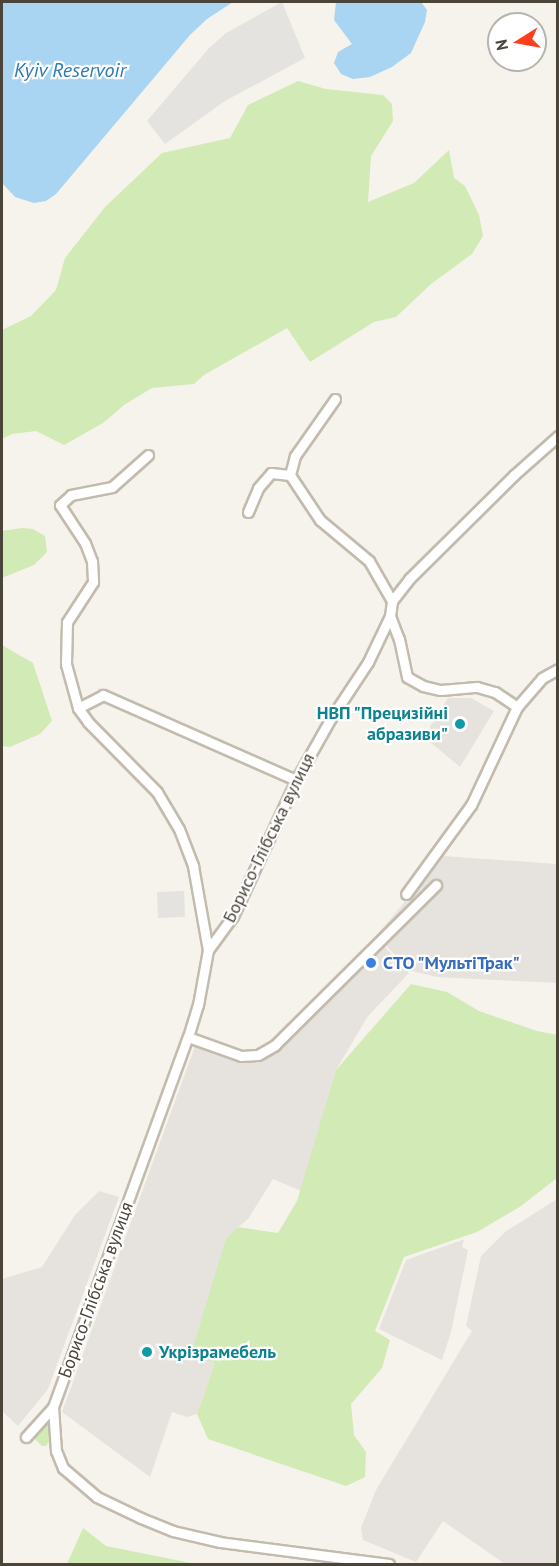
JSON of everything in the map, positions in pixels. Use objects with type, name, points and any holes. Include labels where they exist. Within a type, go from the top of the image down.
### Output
[{"type":"street","points":[[335,399],[295,456],[290,475],[320,520],[369,561],[392,601],[409,579],[514,475],[558,436]]},
{"type":"street","points":[[148,455],[112,487],[70,495],[60,505],[85,543],[92,561],[93,582],[67,622],[66,664],[78,708],[88,722],[157,792],[179,829],[192,866],[208,950]]},
{"type":"street","points":[[248,512],[258,488],[271,473],[290,475]]},
{"type":"street","name":"Борисо-Глібська вулиця","points":[[26,1437],[53,1407],[188,1037],[198,1005],[208,950],[233,916],[296,780],[331,718],[368,662],[390,616],[392,601]]},
{"type":"street","points":[[390,616],[399,639],[407,677],[423,686],[441,690],[477,687],[495,692],[517,707]]},
{"type":"street","points":[[406,894],[471,805],[517,707],[542,678],[558,669]]},
{"type":"street","points":[[78,708],[103,695],[296,780]]},
{"type":"street","points":[[188,1037],[241,1056],[258,1055],[275,1045],[436,885]]},
{"type":"street","name":"Борисо-Глібська вулиця","points":[[53,1407],[56,1451],[63,1468],[97,1497],[132,1514],[173,1531],[220,1542],[389,1564]]},
{"type":"shaded area","points":[[282,2],[305,58],[225,101],[165,144],[147,121],[209,48],[226,33]]},
{"type":"shaded area","points":[[448,698],[471,698],[494,711],[460,767],[424,737]]},
{"type":"shaded area","points":[[443,856],[557,864],[557,983],[437,977],[408,970],[377,935]]},
{"type":"shaded area","points":[[184,891],[185,917],[158,918],[157,892]]},
{"type":"shaded area","points":[[381,943],[409,973],[368,1016],[336,1070],[301,1191],[273,1179],[248,1219],[238,1227],[192,1354],[215,1363],[197,1414],[187,1417],[172,1412],[150,1477],[62,1412],[195,1046],[258,1063],[277,1049]]},
{"type":"shaded area","points":[[99,1191],[119,1197],[48,1389],[18,1426],[2,1411],[2,1279],[42,1267],[75,1215]]},
{"type":"shaded area","points":[[557,1199],[557,1564],[505,1564],[443,1521],[416,1562],[363,1540],[361,1528],[376,1490],[472,1331],[466,1326],[481,1256],[505,1232]]},
{"type":"shaded area","points":[[464,1240],[462,1247],[468,1250],[451,1332],[442,1360],[379,1329],[406,1260]]},
{"type":"green space","points":[[298,81],[326,89],[383,95],[392,104],[393,121],[371,156],[368,202],[414,183],[449,150],[454,178],[465,186],[479,215],[483,236],[472,254],[431,284],[396,317],[374,322],[310,362],[287,328],[204,375],[194,384],[152,388],[124,405],[103,423],[64,445],[36,431],[12,434],[2,439],[2,330],[31,316],[56,290],[65,258],[105,207],[162,153],[230,138],[248,105]]},
{"type":"green space","points":[[33,529],[45,536],[47,552],[34,565],[2,578],[2,531]]},
{"type":"green space","points":[[2,645],[33,663],[52,721],[40,734],[10,747],[2,746]]},
{"type":"green space","points":[[411,984],[447,992],[479,1011],[537,1031],[557,1035],[557,1178],[521,1206],[477,1232],[404,1257],[375,1331],[390,1340],[382,1368],[351,1404],[354,1435],[366,1452],[365,1477],[346,1486],[208,1439],[197,1414],[215,1363],[191,1354],[226,1239],[238,1227],[278,1233],[297,1201],[336,1070]]},
{"type":"green space","points":[[48,1419],[50,1440],[46,1446],[42,1446],[32,1436]]},
{"type":"green space","points":[[83,1528],[106,1546],[196,1564],[67,1564]]},
{"type":"water","name":"Kyiv Reservoir","points":[[2,2],[233,2],[207,19],[190,35],[56,194],[46,201],[34,203],[15,197],[2,183]]},
{"type":"water","points":[[336,2],[421,2],[427,10],[425,22],[411,53],[392,67],[370,77],[353,79],[341,74],[334,63],[338,52],[352,44],[334,20]]},
{"type":"place","name":"НВП \"Прецизійні абразиви\"","points":[[460,724]]},
{"type":"place","name":"СТО \"МультіТрак\"","points":[[371,963]]},
{"type":"place","name":"Укрізрамебель","points":[[147,1352]]}]
